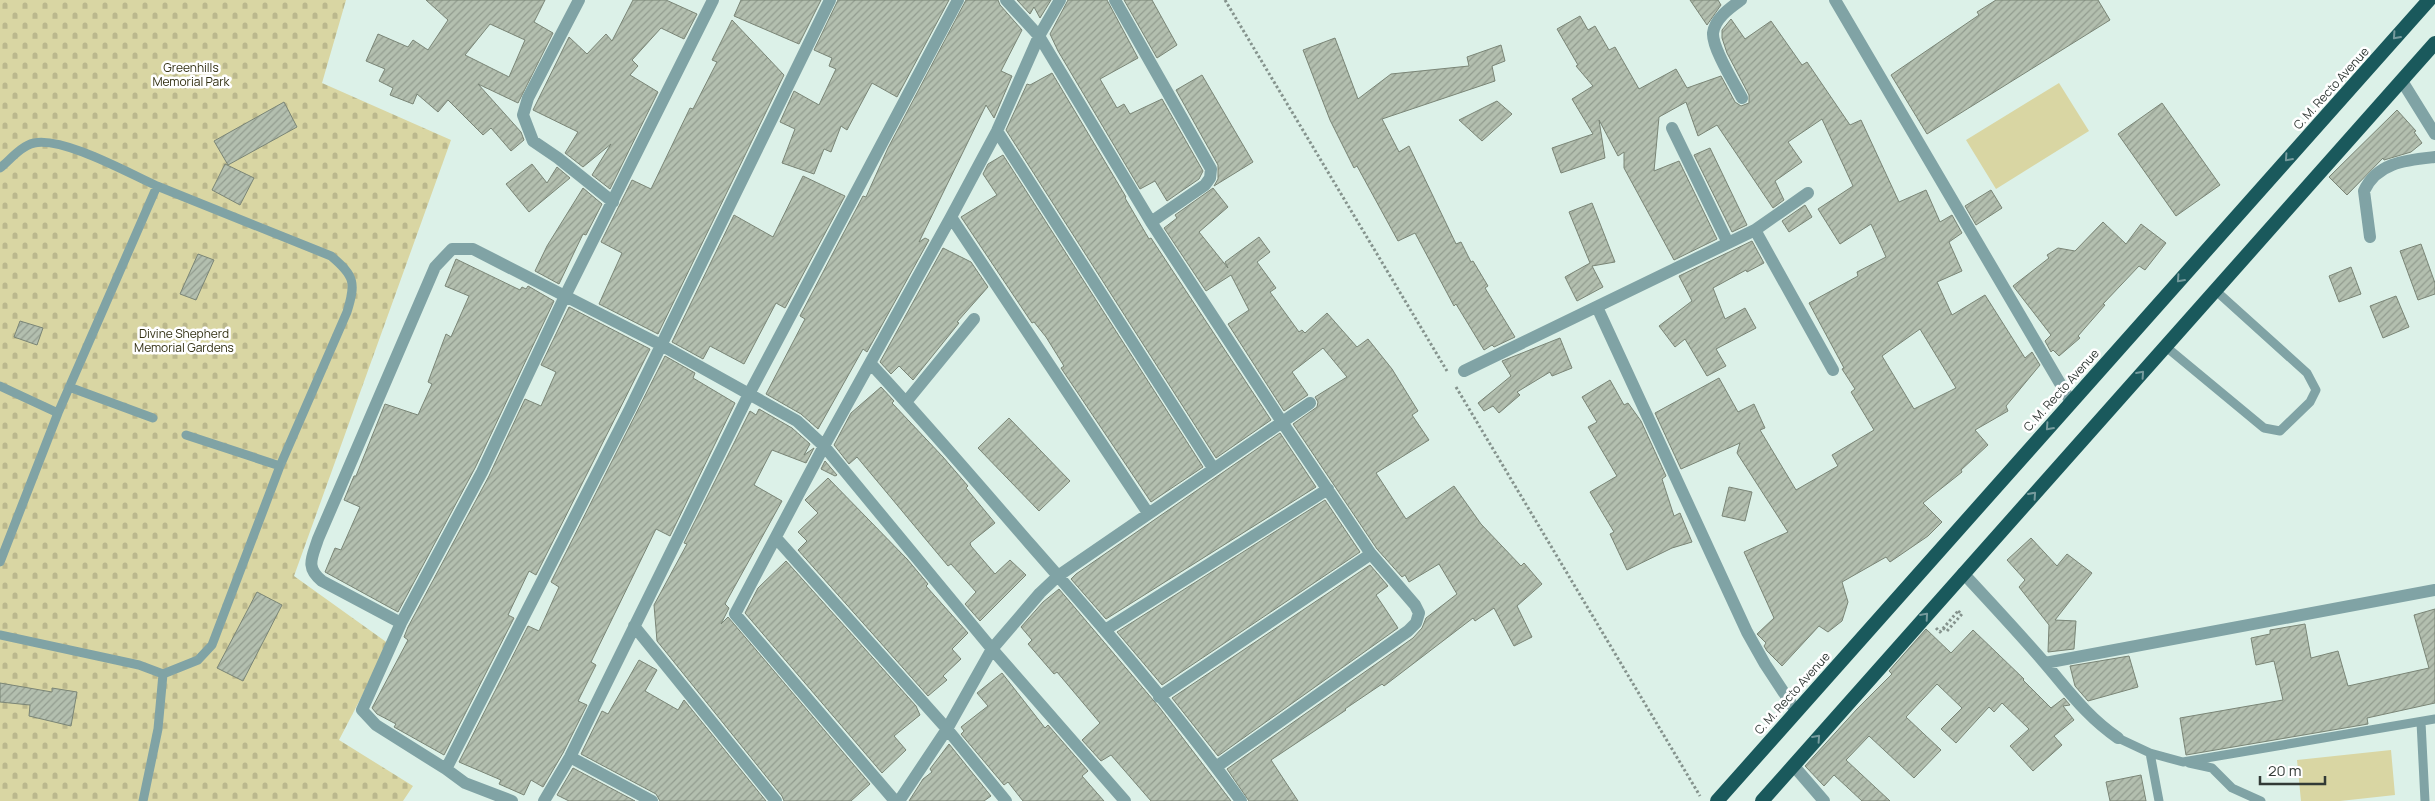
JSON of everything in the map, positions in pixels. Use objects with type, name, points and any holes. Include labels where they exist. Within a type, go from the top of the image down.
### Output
[{"type":"highway","name":"C. M. Recto Avenue","points":[[1717,801],[2429,0]]},
{"type":"highway","points":[[1762,801],[2435,43]]},
{"type":"street","points":[[579,0],[528,98],[524,108],[524,121],[533,141],[558,158],[613,202]]},
{"type":"street","points":[[512,801],[478,790],[465,783],[376,725],[362,710],[401,623],[482,472],[564,296],[613,202],[713,0]]},
{"type":"street","points":[[446,769],[660,345],[830,0]]},
{"type":"street","points":[[544,801],[570,757],[749,394],[958,0]]},
{"type":"street","points":[[1006,0],[1040,36],[1151,222],[1282,422],[1371,554],[1415,605],[1419,613],[1416,622],[1408,631],[1216,767]]},
{"type":"street","points":[[895,801],[735,614],[824,446],[952,217],[996,132],[1040,36],[1060,0]]},
{"type":"street","points":[[1115,0],[1211,169],[1210,178],[1205,185],[1151,222]]},
{"type":"street","points":[[1741,0],[1719,20],[1713,32],[1714,43],[1742,98]]},
{"type":"street","points":[[1835,0],[2071,402]]},
{"type":"street","points":[[2402,81],[2419,104],[2435,134]]},
{"type":"street","points":[[1672,128],[1728,243]]},
{"type":"street","points":[[996,132],[1213,468]]},
{"type":"street","points":[[2370,238],[2364,191],[2372,178],[2396,162],[2435,157]]},
{"type":"street","points":[[1464,371],[1755,230],[1808,193]]},
{"type":"street","points":[[952,217],[1148,513]]},
{"type":"street","points":[[1755,230],[1833,370]]},
{"type":"street","points":[[401,623],[328,585],[313,574],[310,565],[318,539],[435,266],[452,249],[473,249],[660,345],[797,421],[824,446],[992,649],[1125,801]]},
{"type":"street","points":[[1596,307],[1747,632],[1796,711]]},
{"type":"street","points":[[906,402],[974,319]]},
{"type":"street","points":[[870,363],[1105,630],[1216,767],[1241,801]]},
{"type":"street","points":[[899,801],[947,729],[992,649],[1040,593],[1058,576],[1310,403]]},
{"type":"street","points":[[1105,630],[1328,489]]},
{"type":"street","points":[[776,538],[947,729],[1006,801]]},
{"type":"street","points":[[1159,697],[1371,554]]},
{"type":"street","points":[[1963,573],[2045,663],[2081,708],[2098,725],[2118,738]]},
{"type":"street","points":[[2045,663],[2435,590]]},
{"type":"street","points":[[634,626],[776,801]]},
{"type":"street","points":[[570,757],[652,801]]},
{"type":"street","points":[[1793,765],[1824,801]]},
{"type":"lane","points":[[0,168],[32,144],[50,142],[72,148],[157,186],[331,256],[344,266],[354,289],[347,312],[280,466],[212,645],[198,660],[163,674],[139,665],[0,635]]},
{"type":"lane","points":[[0,562],[58,413],[157,186]]},
{"type":"lane","points":[[2165,346],[2264,428],[2280,431],[2310,402],[2316,390],[2307,373],[2215,290]]},
{"type":"lane","points":[[0,386],[58,413]]},
{"type":"lane","points":[[69,388],[130,408],[153,418]]},
{"type":"lane","points":[[186,435],[280,466]]},
{"type":"lane","points":[[143,801],[158,729],[163,674]]},
{"type":"lane","points":[[2183,762],[2435,719]]},
{"type":"lane","points":[[2421,722],[2425,801]]},
{"type":"lane","points":[[2118,738],[2150,753],[2212,768],[2232,788],[2261,801]]},
{"type":"lane","points":[[2150,753],[2159,801]]},
{"type":"path","points":[[1225,0],[1450,378]]},
{"type":"path","points":[[1455,386],[1703,801]]},
{"type":"path","points":[[1940,632],[1958,611],[1962,614],[1947,631]]},
{"type":"green space","name":"Divine Shepherd Memorial Gardens","points":[[0,0],[346,0],[322,83],[451,140],[294,576],[389,644],[339,740],[413,786],[403,801],[0,801]]},
{"type":"green space","points":[[2059,83],[2089,131],[1996,189],[1966,140]]},
{"type":"green space","points":[[2391,750],[2395,795],[2340,801],[2301,801],[2297,760]]},
{"type":"building","points":[[426,0],[545,0],[534,22],[553,33],[518,103],[478,84],[521,132],[524,140],[511,151],[491,128],[483,135],[448,100],[438,112],[417,94],[413,104],[390,95],[393,88],[379,81],[385,69],[366,61],[378,34],[408,47],[413,40],[428,50],[448,20]],"holes":[[[490,24],[525,40],[509,77],[465,55]]]},
{"type":"building","points":[[633,0],[666,0],[697,14],[684,39],[661,28],[632,60],[638,66],[630,75],[658,92],[610,189],[592,175],[611,144],[583,167],[565,153],[578,132],[533,110],[569,37],[587,54],[606,34],[612,41]]},
{"type":"building","points":[[741,0],[821,0],[799,44],[734,16]]},
{"type":"building","points":[[838,0],[949,0],[897,97],[872,83],[847,130],[841,126],[831,152],[824,149],[814,174],[782,163],[795,129],[780,122],[794,91],[819,105],[836,69],[829,66],[832,58],[814,50]]},
{"type":"building","points":[[966,0],[998,0],[1000,5],[1022,30],[1001,71],[1012,76],[994,118],[986,105],[919,242],[925,238],[929,240],[867,352],[863,349],[818,429],[801,414],[766,394],[805,319],[800,316],[863,196],[866,197],[888,148]]},
{"type":"building","points":[[1017,0],[1051,0],[1040,18],[1034,7],[1030,14]]},
{"type":"building","points":[[1068,0],[1107,0],[1138,58],[1100,79],[1117,108],[1124,104],[1130,114],[1162,99],[1203,171],[1199,179],[1167,201],[1155,181],[1140,189],[1058,51],[1050,34]]},
{"type":"building","points":[[1124,0],[1152,0],[1177,45],[1157,58]]},
{"type":"building","points":[[1690,0],[1718,0],[1721,5],[1707,25]]},
{"type":"building","points":[[1996,0],[2098,0],[2110,20],[1927,134],[1891,75],[1979,15],[1977,12]]},
{"type":"building","points":[[1580,16],[1588,30],[1595,26],[1609,50],[1615,47],[1639,89],[1676,69],[1687,88],[1721,76],[1735,102],[1741,106],[1749,103],[1749,95],[1727,53],[1722,38],[1722,30],[1731,19],[1745,39],[1771,21],[1802,65],[1807,62],[1850,125],[1861,120],[1899,202],[1926,190],[1940,222],[1952,215],[1962,233],[1949,242],[1962,271],[1937,282],[1952,315],[1985,295],[2025,358],[2032,352],[2040,365],[2006,406],[2008,411],[1975,430],[1988,445],[1961,470],[1962,472],[1923,503],[1942,522],[1928,536],[1890,562],[1886,557],[1842,582],[1848,602],[1842,621],[1828,632],[1819,626],[1782,666],[1767,651],[1764,646],[1766,643],[1757,634],[1774,618],[1744,552],[1788,532],[1737,453],[1740,443],[1681,469],[1655,413],[1719,378],[1738,412],[1754,404],[1765,428],[1760,430],[1796,490],[1838,466],[1832,455],[1874,430],[1851,392],[1855,389],[1842,369],[1844,368],[1809,303],[1858,276],[1857,272],[1886,257],[1871,224],[1840,244],[1818,209],[1853,186],[1822,119],[1788,142],[1802,162],[1775,181],[1784,200],[1773,208],[1717,125],[1698,136],[1686,102],[1659,117],[1654,171],[1679,161],[1717,239],[1674,260],[1624,168],[1624,152],[1618,156],[1599,120],[1605,158],[1561,173],[1552,148],[1593,134],[1572,99],[1593,86],[1576,66],[1578,65],[1557,29]],"holes":[[[1920,329],[1956,388],[1914,409],[1882,356]]]},
{"type":"building","points":[[732,20],[784,75],[658,334],[599,304],[622,253],[601,242],[632,180],[651,189],[690,108],[693,109],[717,62],[712,60]]},
{"type":"building","points":[[1335,38],[1358,99],[1391,74],[1469,66],[1467,57],[1501,45],[1505,61],[1492,66],[1495,81],[1382,119],[1399,152],[1409,146],[1456,244],[1461,242],[1471,262],[1473,261],[1488,286],[1485,288],[1515,337],[1494,347],[1492,345],[1484,350],[1456,304],[1454,306],[1415,233],[1398,241],[1357,166],[1354,168],[1330,120],[1303,50]]},
{"type":"building","points":[[1052,73],[1149,239],[1151,238],[1271,420],[1216,458],[1006,130],[1027,84],[1030,85]]},
{"type":"building","points":[[1202,75],[1253,162],[1214,186],[1218,179],[1218,165],[1176,90]]},
{"type":"building","points":[[1497,101],[1512,114],[1482,141],[1459,120]]},
{"type":"building","points":[[284,102],[297,127],[228,165],[214,141]]},
{"type":"building","points":[[2162,103],[2220,185],[2176,216],[2118,134]]},
{"type":"building","points":[[2397,110],[2416,131],[2414,132],[2422,143],[2411,152],[2384,160],[2383,158],[2347,195],[2329,177]]},
{"type":"building","points":[[1710,148],[1747,225],[1732,232],[1694,155]]},
{"type":"building","points":[[1003,155],[1203,467],[1151,502],[1061,368],[1064,366],[1046,337],[1034,322],[1032,323],[961,217],[997,195],[983,174],[988,164]]},
{"type":"building","points":[[225,164],[254,178],[240,205],[212,190]]},
{"type":"building","points":[[532,164],[547,183],[557,167],[570,178],[529,212],[506,184]]},
{"type":"building","points":[[803,176],[845,196],[785,308],[776,303],[744,364],[710,346],[703,359],[672,342],[734,215],[773,237]]},
{"type":"building","points":[[583,188],[602,204],[586,235],[583,234],[559,284],[535,271],[547,246]]},
{"type":"building","points":[[1213,188],[1228,207],[1199,232],[1228,268],[1225,262],[1259,237],[1270,252],[1257,262],[1276,288],[1270,292],[1299,332],[1302,330],[1305,333],[1327,313],[1357,347],[1368,339],[1392,369],[1418,411],[1412,415],[1429,440],[1376,473],[1406,519],[1454,486],[1481,524],[1521,566],[1524,563],[1542,584],[1517,606],[1532,637],[1514,646],[1494,608],[1475,621],[1473,618],[1384,686],[1382,684],[1271,760],[1298,801],[1249,801],[1227,769],[1413,638],[1422,628],[1426,618],[1457,594],[1439,564],[1409,582],[1405,575],[1402,577],[1377,549],[1293,424],[1317,407],[1318,402],[1315,397],[1347,377],[1323,348],[1292,372],[1308,395],[1284,411],[1228,324],[1249,310],[1231,275],[1206,291],[1164,228],[1177,218],[1175,215]]},
{"type":"building","points":[[1991,190],[2002,208],[1976,225],[1965,206]]},
{"type":"building","points":[[1592,203],[1615,262],[1592,266],[1603,287],[1577,301],[1565,277],[1590,263],[1569,212]]},
{"type":"building","points":[[1805,205],[1812,217],[1789,232],[1782,221]]},
{"type":"building","points":[[2103,222],[2126,244],[2141,224],[2166,243],[2145,270],[2139,266],[2103,304],[2105,305],[2078,336],[2080,338],[2059,356],[2053,350],[2051,352],[2045,341],[2051,335],[2013,286],[2049,258],[2047,255],[2058,248],[2075,251]]},
{"type":"building","points":[[1752,241],[1764,263],[1747,272],[1746,270],[1713,288],[1725,319],[1745,308],[1756,328],[1716,349],[1726,366],[1707,376],[1685,339],[1675,347],[1659,326],[1692,301],[1679,276]]},
{"type":"building","points":[[2421,244],[2435,283],[2435,294],[2418,300],[2400,251]]},
{"type":"building","points":[[943,248],[971,262],[988,287],[957,322],[959,323],[913,380],[899,366],[891,374],[880,362]]},
{"type":"building","points":[[198,254],[214,260],[196,300],[180,294]]},
{"type":"building","points":[[456,259],[520,290],[522,287],[526,289],[528,286],[554,301],[475,468],[398,612],[325,572],[335,548],[341,550],[360,507],[344,500],[354,476],[356,476],[385,404],[418,415],[432,384],[428,382],[446,334],[451,337],[469,296],[445,286]]},
{"type":"building","points":[[2351,267],[2361,294],[2339,302],[2329,276]]},
{"type":"building","points":[[2396,296],[2409,327],[2383,338],[2370,306]]},
{"type":"building","points":[[569,307],[650,349],[536,575],[529,571],[508,615],[514,618],[444,755],[394,727],[396,724],[377,714],[372,708],[408,640],[404,637],[408,627],[489,476],[525,399],[541,406],[556,372],[541,365]]},
{"type":"building","points":[[20,321],[43,328],[37,345],[14,337]]},
{"type":"building","points":[[1560,338],[1572,368],[1552,376],[1550,372],[1517,392],[1520,395],[1499,413],[1493,406],[1484,411],[1478,403],[1511,376],[1502,361]]},
{"type":"building","points":[[665,356],[695,373],[693,378],[735,403],[670,536],[656,529],[591,662],[596,665],[578,701],[587,705],[563,753],[543,787],[531,780],[524,795],[499,784],[501,780],[459,762],[528,626],[539,631],[559,587],[551,582]]},
{"type":"building","points":[[1610,380],[1624,405],[1628,403],[1641,421],[1666,476],[1662,479],[1674,516],[1680,513],[1692,542],[1672,548],[1627,570],[1610,534],[1614,532],[1590,492],[1617,476],[1588,427],[1597,422],[1582,397]]},
{"type":"building","points":[[881,387],[894,401],[892,403],[968,486],[966,488],[995,523],[970,543],[971,546],[995,574],[1010,560],[1026,575],[980,621],[965,604],[976,592],[951,564],[948,566],[857,457],[849,464],[834,445],[851,413]]},
{"type":"building","points":[[759,409],[792,428],[810,444],[804,455],[814,448],[806,463],[772,450],[754,485],[782,501],[725,604],[729,608],[721,624],[728,617],[870,784],[851,801],[784,801],[782,796],[657,641],[654,605],[687,544],[684,543],[750,411],[756,415]]},
{"type":"building","points":[[1009,418],[1070,481],[1039,511],[978,448]]},
{"type":"building","points":[[1280,433],[1316,487],[1106,619],[1071,579],[1076,574]]},
{"type":"building","points":[[825,461],[837,475],[835,476],[821,469]]},
{"type":"building","points":[[828,478],[907,559],[928,584],[926,586],[968,633],[952,649],[961,659],[943,676],[947,680],[928,696],[798,550],[807,541],[798,532],[818,513],[805,500]]},
{"type":"building","points":[[1729,487],[1752,492],[1745,521],[1722,516]]},
{"type":"building","points":[[1325,500],[1360,552],[1162,685],[1117,632]]},
{"type":"building","points":[[2031,538],[2057,566],[2067,554],[2092,573],[2055,620],[2076,621],[2074,649],[2048,652],[2049,625],[2019,587],[2025,580],[2007,560]]},
{"type":"building","points":[[786,561],[916,706],[920,715],[894,736],[906,750],[882,773],[745,613],[758,588]]},
{"type":"building","points":[[1370,565],[1388,586],[1376,595],[1398,628],[1218,756],[1172,698]]},
{"type":"building","points":[[1059,589],[1159,707],[1231,801],[1151,801],[1111,755],[1101,761],[1082,740],[1100,723],[1057,672],[1054,674],[1028,644],[1032,640],[1021,627],[1043,602]]},
{"type":"building","points":[[257,592],[282,605],[243,681],[217,668]]},
{"type":"building","points":[[2435,609],[2435,703],[2367,718],[2368,724],[2186,755],[2180,718],[2283,700],[2274,661],[2256,665],[2251,638],[2270,634],[2270,630],[2305,624],[2311,658],[2338,651],[2348,686],[2429,668],[2414,615]]},
{"type":"building","points":[[1926,629],[1951,653],[1973,630],[2051,708],[2064,698],[2070,705],[2063,706],[2074,720],[2054,736],[2062,745],[2033,771],[2010,746],[2029,729],[2002,703],[1994,712],[1989,707],[1956,743],[1941,729],[1962,708],[1937,684],[1906,717],[1941,750],[1914,778],[1869,736],[1846,760],[1890,801],[1862,801],[1834,775],[1824,786],[1805,766],[1892,674],[1889,671]]},
{"type":"building","points":[[2129,656],[2138,687],[2088,701],[2075,686],[2070,666]]},
{"type":"building","points":[[639,660],[657,670],[645,691],[678,710],[684,700],[766,801],[660,801],[656,794],[581,754],[602,711],[608,714]]},
{"type":"building","points":[[1002,673],[1045,728],[1048,725],[1088,771],[1082,776],[1104,801],[1023,801],[1008,782],[1004,785],[961,734],[964,731],[961,727],[988,706],[977,693]]},
{"type":"building","points":[[0,683],[52,692],[52,688],[77,692],[71,726],[29,716],[30,705],[0,702]]},
{"type":"building","points":[[949,744],[991,796],[984,801],[909,801],[923,779],[932,772],[930,769]]},
{"type":"building","points":[[573,768],[635,801],[569,801],[557,795]]},
{"type":"building","points":[[2141,775],[2146,801],[2110,801],[2106,782]]},
{"type":"park label","name":"Greenhills Memorial Park","points":[[191,74]]}]
